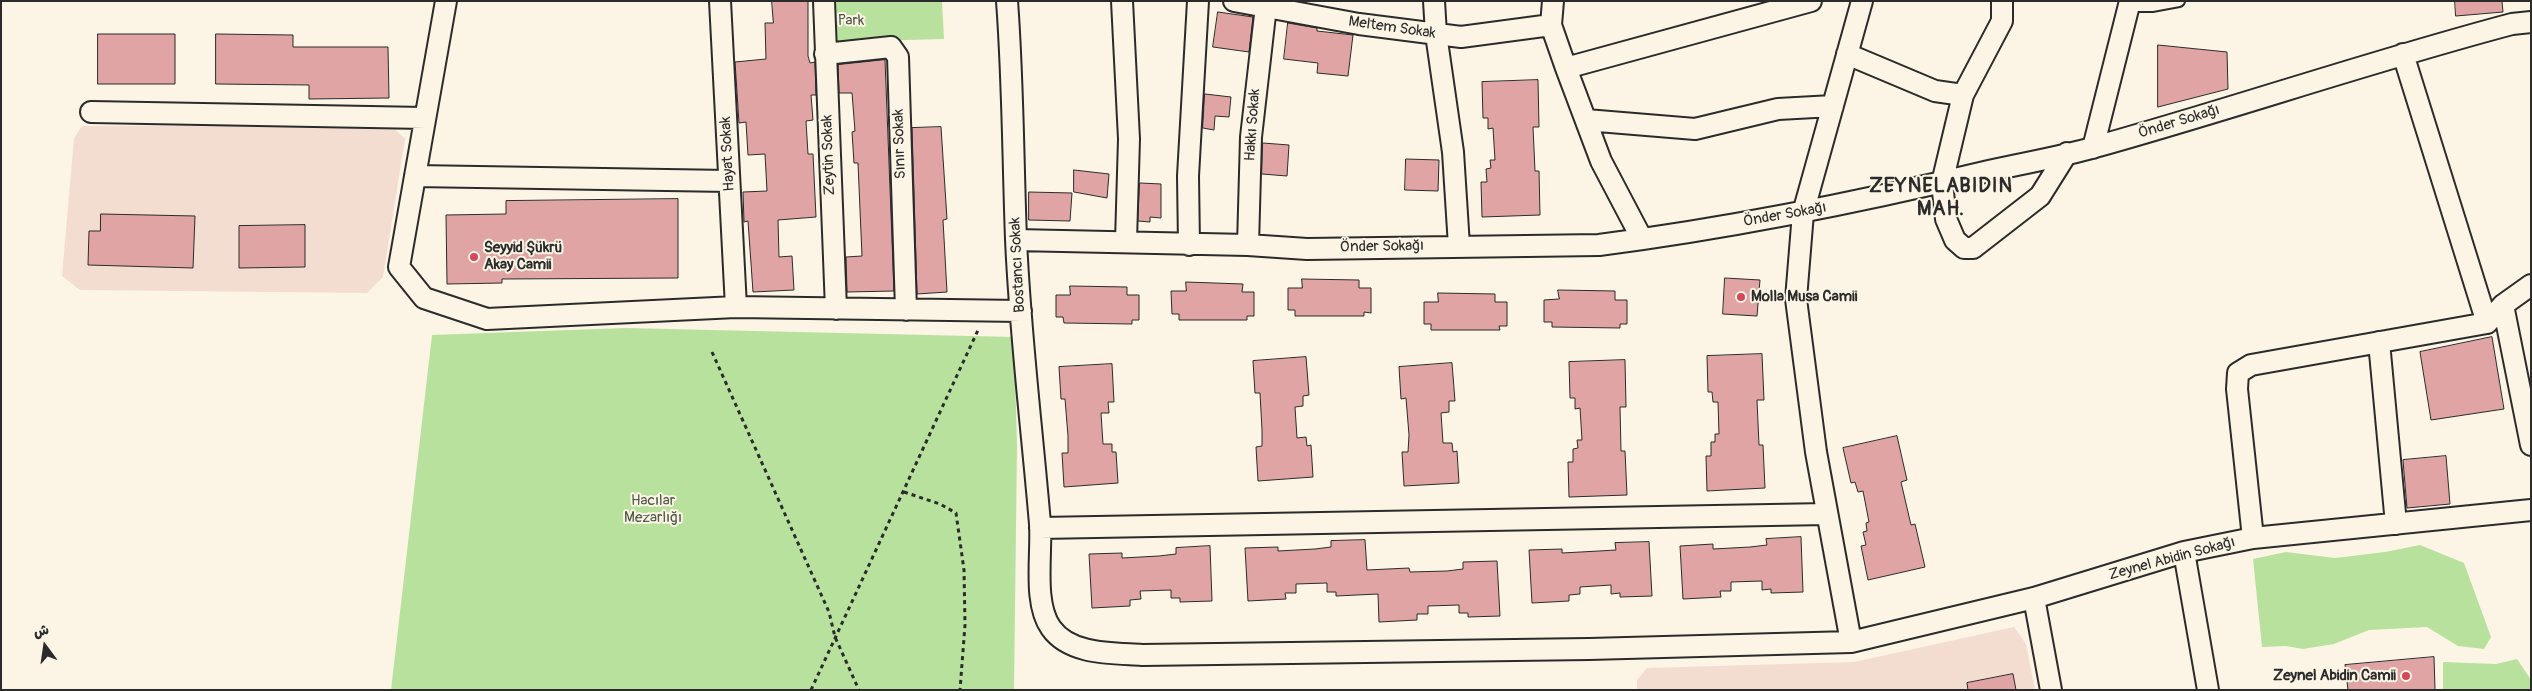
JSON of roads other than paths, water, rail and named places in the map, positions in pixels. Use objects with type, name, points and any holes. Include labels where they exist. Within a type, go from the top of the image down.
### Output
[{"type":"street","points":[[446,1],[399,267],[424,298],[486,319],[736,307],[1021,311]]},
{"type":"street","name":"Hayat Sokak","points":[[720,1],[736,307]]},
{"type":"street","name":"Zeytin Sokak","points":[[824,1],[836,309]]},
{"type":"street","name":"Bostancı Sokak","points":[[1007,1],[1011,54],[1016,240],[1040,528],[1041,601],[1044,617],[1052,630],[1073,645],[1109,653],[1142,655],[1589,649],[1851,642]]},
{"type":"street","points":[[1122,1],[1129,139],[1126,241]]},
{"type":"street","points":[[1189,245],[1188,176],[1198,1]]},
{"type":"street","name":"Meltem Sokak","points":[[1234,1],[1359,24],[1461,37],[1551,25]]},
{"type":"street","points":[[1434,1],[1436,34],[1453,152],[1459,246]]},
{"type":"street","points":[[1553,1],[1551,25],[1566,68],[1601,161],[1642,240]]},
{"type":"street","points":[[1566,68],[1810,1]]},
{"type":"street","points":[[1851,642],[1827,514],[1796,299],[1803,213],[1862,1]]},
{"type":"street","points":[[2002,1],[2002,21],[1963,95],[1942,183],[1946,219],[1955,240],[1964,248],[1973,248],[2040,196],[2067,153]]},
{"type":"street","points":[[2093,148],[2129,4]]},
{"type":"street","name":"Hakkı Sokak","points":[[1248,245],[1251,137],[1266,6]]},
{"type":"street","name":"Önder Sokağı","points":[[1016,240],[1126,241],[1189,245],[1307,248],[1599,245],[1642,240],[1803,213],[2093,148],[2403,54],[2512,24],[2531,22]]},
{"type":"street","name":"Sınır Sokak","points":[[825,54],[891,47],[898,57],[906,310]]},
{"type":"street","points":[[1847,54],[1935,91],[1963,95]]},
{"type":"street","points":[[2403,54],[2487,323]]},
{"type":"street","points":[[1586,120],[1695,129],[1778,109],[1833,106]]},
{"type":"street","points":[[91,112],[425,118]]},
{"type":"street","points":[[415,176],[729,181]]},
{"type":"street","points":[[2252,538],[2238,373],[2251,365],[2487,323],[2502,305],[2531,285]]},
{"type":"street","points":[[2502,305],[2531,445]]},
{"type":"street","points":[[2379,342],[2396,524]]},
{"type":"street","name":"Zeynel Abidin Sokağı","points":[[1851,642],[2034,598],[2184,552],[2252,538],[2531,510]]},
{"type":"street","points":[[1040,528],[1827,514]]},
{"type":"street","points":[[2184,552],[2208,690]]},
{"type":"street","points":[[2034,598],[2051,690]]},
{"type":"lane","points":[[2129,4],[2152,6],[2179,1]]},
{"type":"place","name":"Seyyid Şükrü Akay Camii","points":[[474,257]]},
{"type":"place","name":"Molla Musa Camii","points":[[1741,297]]},
{"type":"place","name":"Zeynel Abidin Camii","points":[[2406,676]]},
{"type":"district","name":"ZEYNELABIDIN MAH.","points":[[1941,198]]},
{"type":"park label","name":"Park","points":[[851,21]]},
{"type":"park label","name":"Hacılar Mezarlığı","points":[[653,510]]}]
